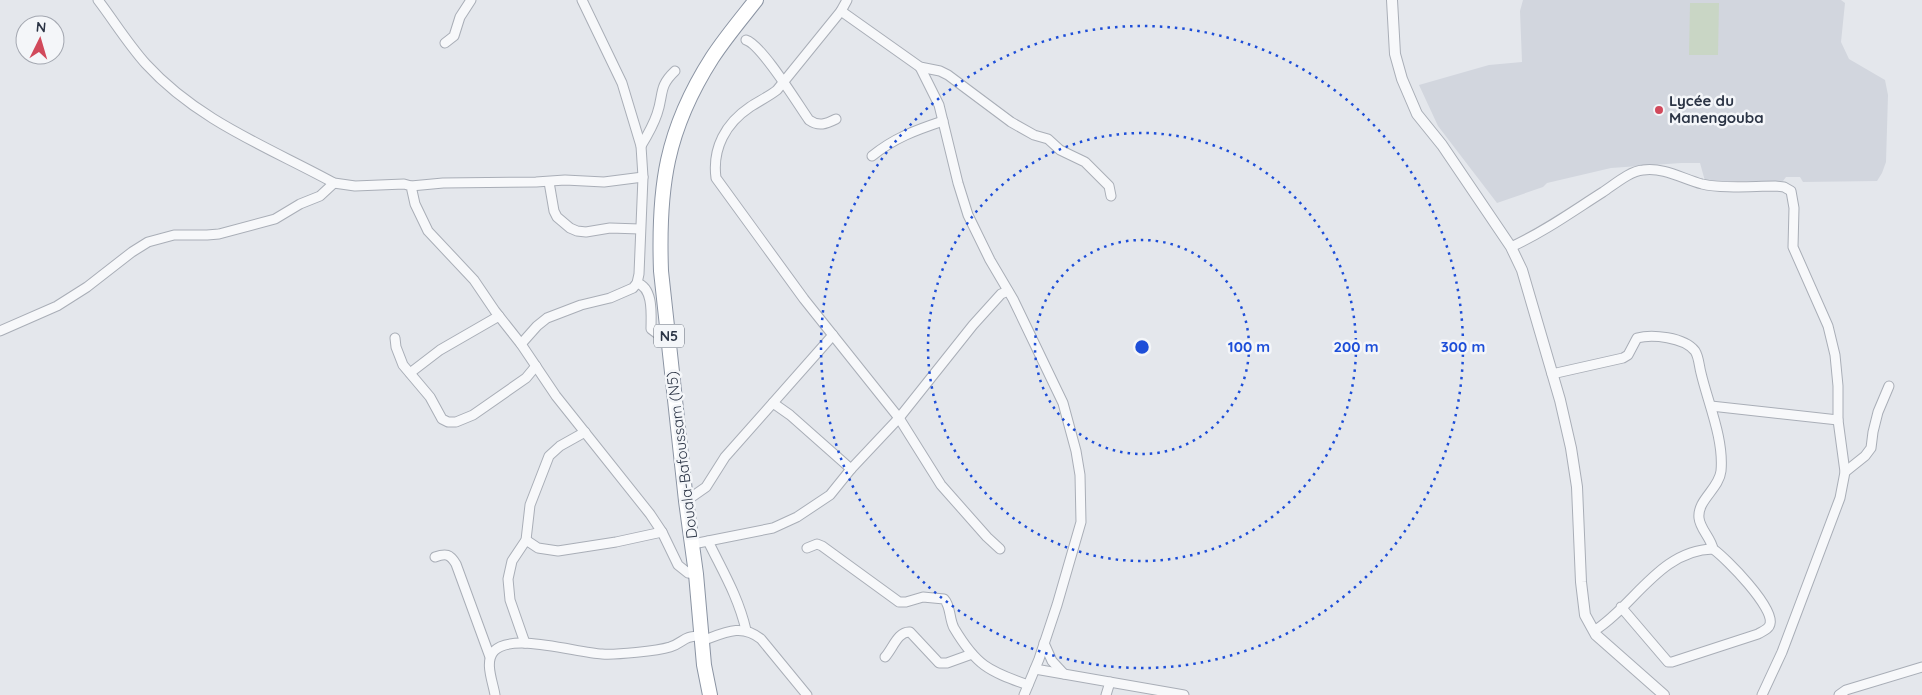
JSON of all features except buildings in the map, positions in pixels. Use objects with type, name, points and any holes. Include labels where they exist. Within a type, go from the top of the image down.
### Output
[{"type":"highway","name":"Douala-Bafoussam (N5)","points":[[710,695],[704,665],[693,544],[686,501],[661,271],[661,192],[673,136],[687,102],[713,56],[756,0]]},
{"type":"street","points":[[98,0],[146,63],[188,102],[218,122],[334,183],[355,186],[404,184],[411,186],[443,183],[549,182],[565,180],[604,182],[643,177]]},
{"type":"street","points":[[445,44],[454,36],[460,17],[471,0]]},
{"type":"street","points":[[521,344],[547,318],[581,305],[610,298],[633,288],[637,283],[639,274],[643,177],[641,146],[622,83],[582,0]]},
{"type":"street","points":[[847,0],[841,11],[783,83],[766,99],[740,114],[723,133],[714,166],[716,178],[804,299],[899,418],[941,486],[1000,549]]},
{"type":"street","points":[[1392,0],[1395,54],[1402,79],[1417,114],[1442,145],[1511,247],[1522,270],[1571,448],[1577,486],[1585,615],[1594,632],[1664,695]]},
{"type":"street","points":[[841,11],[920,67],[940,71],[1011,122],[1048,139],[1060,150],[1085,162],[1109,186],[1112,196]]},
{"type":"street","points":[[746,40],[752,42],[762,52],[809,120],[815,124],[828,123],[836,119]]},
{"type":"street","points":[[920,67],[939,106],[968,215],[1063,403],[1076,451],[1080,475],[1081,522],[1044,643],[1024,695]]},
{"type":"street","points":[[641,146],[655,121],[664,84],[675,71]]},
{"type":"street","points":[[872,156],[903,135],[943,121]]},
{"type":"street","points":[[1511,247],[1530,238],[1618,182],[1644,169],[1673,174],[1703,184],[1784,187],[1791,192],[1793,198],[1793,247],[1831,336],[1837,370],[1838,420],[1846,472],[1842,492],[1802,599],[1782,652],[1762,695]]},
{"type":"street","points":[[549,182],[554,211],[557,217],[570,228],[586,232],[610,228],[640,229]]},
{"type":"street","points":[[0,330],[57,306],[87,287],[148,242],[174,235],[207,236],[275,219],[300,204],[320,196],[334,183]]},
{"type":"street","points":[[411,186],[415,204],[428,232],[474,280],[585,432],[650,514],[662,532],[678,565],[688,573],[696,574]]},
{"type":"street","points":[[637,283],[648,293],[651,329],[669,337]]},
{"type":"street","points":[[693,544],[772,528],[797,517],[830,495],[851,469],[899,418],[1000,294],[1008,291]]},
{"type":"street","points":[[410,373],[448,345],[499,316]]},
{"type":"street","points":[[686,501],[706,487],[725,457],[833,335]]},
{"type":"street","points":[[1552,374],[1623,358],[1632,350],[1637,338],[1643,337],[1680,341],[1696,352],[1717,434],[1721,470],[1716,486],[1702,506],[1699,519],[1711,540],[1713,550],[1727,561],[1760,600],[1771,618],[1768,628],[1758,634],[1668,662],[1621,607]]},
{"type":"street","points":[[395,338],[398,355],[430,397],[442,419],[448,422],[456,422],[468,418],[526,378],[536,366]]},
{"type":"street","points":[[1846,472],[1865,456],[1871,448],[1878,412],[1889,386]]},
{"type":"street","points":[[773,403],[851,469]]},
{"type":"street","points":[[1711,406],[1838,420]]},
{"type":"street","points":[[525,643],[510,600],[508,586],[512,561],[526,540],[530,504],[549,456],[560,446],[585,432]]},
{"type":"street","points":[[526,540],[538,548],[558,551],[616,542],[662,532]]},
{"type":"street","points":[[708,541],[734,592],[746,630]]},
{"type":"street","points":[[807,548],[817,544],[822,546],[899,602],[923,597],[944,599],[954,627],[972,654],[989,670],[1028,685]]},
{"type":"street","points":[[1594,632],[1606,624],[1621,607],[1674,561],[1695,552],[1713,550]]},
{"type":"street","points":[[434,557],[448,554],[456,564],[490,656],[489,664],[495,695]]},
{"type":"street","points":[[490,656],[495,649],[507,645],[525,643],[600,654],[614,654],[664,648],[677,644],[684,638],[702,638],[732,630],[746,630],[761,639],[806,695]]},
{"type":"street","points":[[885,657],[904,632],[910,632],[939,663],[947,663],[972,654]]},
{"type":"street","points":[[1044,643],[1052,661],[1064,674]]},
{"type":"street","points":[[1839,695],[1846,690],[1922,667]]},
{"type":"street","points":[[1035,669],[1178,694]]},
{"type":"street","points":[[1106,695],[1110,682]]},
{"type":"shaded area","name":"Lycée du Manengouba","points":[[1523,0],[1841,0],[1845,3],[1841,42],[1849,59],[1885,80],[1888,95],[1886,162],[1882,173],[1877,181],[1803,182],[1800,177],[1786,177],[1783,181],[1705,181],[1700,163],[1611,168],[1547,183],[1543,187],[1497,203],[1438,126],[1419,85],[1489,65],[1522,62],[1520,11]]},
{"type":"green space","points":[[1690,3],[1719,3],[1718,55],[1689,55]]},
{"type":"place","name":"Lycée du Manengouba","points":[[1659,110]]}]
